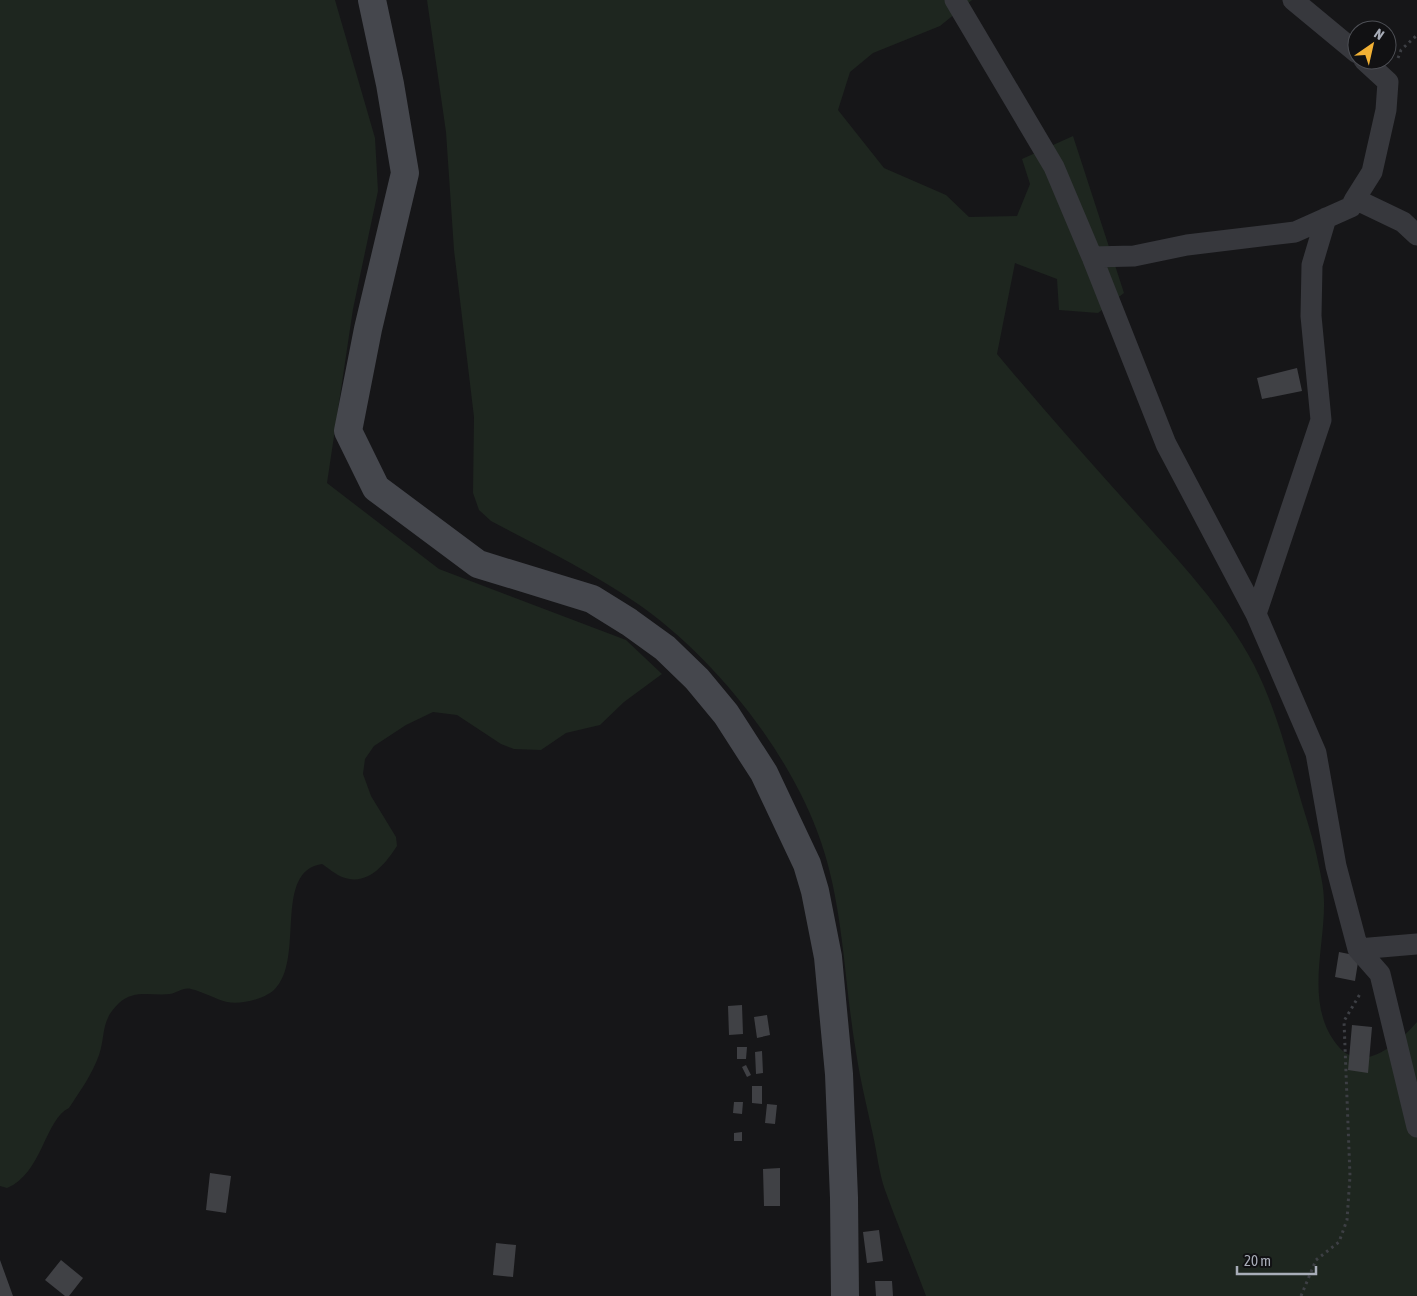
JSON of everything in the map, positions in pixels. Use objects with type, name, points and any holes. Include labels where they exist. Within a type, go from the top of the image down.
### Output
[{"type":"main road","points":[[372,0],[390,84],[405,173],[368,329],[348,431],[376,488],[478,564],[592,599],[629,622],[665,648],[697,679],[726,714],[764,773],[807,864],[815,891],[828,957],[839,1074],[844,1198],[845,1296]]},
{"type":"street","points":[[955,0],[1054,167],[1166,444],[1256,614],[1316,753],[1336,866],[1358,949],[1380,974],[1417,1127]]},
{"type":"street","points":[[1294,0],[1347,45]]},
{"type":"street","points":[[1092,257],[1134,256],[1187,244],[1295,232],[1351,207],[1372,172],[1386,110],[1388,82],[1375,70]]},
{"type":"street","points":[[1356,199],[1403,222],[1417,235]]},
{"type":"street","points":[[1256,614],[1321,420],[1311,316],[1312,265],[1326,218]]},
{"type":"street","points":[[1358,949],[1417,944]]},
{"type":"path","points":[[1388,82],[1402,50],[1417,35]]},
{"type":"path","points":[[1301,1296],[1316,1260],[1338,1242],[1347,1220],[1350,1176],[1344,1021],[1359,996],[1380,974]]},
{"type":"shaded area","points":[[0,0],[335,0],[375,138],[378,191],[353,309],[327,483],[439,569],[626,640],[662,674],[624,702],[600,725],[566,733],[541,750],[514,749],[501,744],[457,715],[433,712],[406,725],[374,746],[365,759],[363,774],[371,796],[396,837],[397,846],[387,860],[375,872],[360,879],[342,877],[322,864],[307,870],[298,882],[293,899],[288,959],[283,976],[270,993],[258,999],[233,1003],[200,992],[183,989],[170,994],[131,996],[119,1003],[106,1022],[99,1055],[86,1083],[69,1108],[54,1123],[28,1171],[19,1181],[7,1188],[0,1186]]},
{"type":"shaded area","points":[[427,0],[972,0],[940,26],[873,53],[850,72],[838,110],[884,168],[946,195],[969,217],[1017,216],[1030,184],[1022,159],[1073,136],[1124,293],[1098,313],[1059,310],[1057,279],[1015,263],[997,354],[1200,586],[1229,624],[1254,665],[1280,730],[1312,837],[1320,872],[1324,902],[1319,995],[1322,1013],[1328,1030],[1338,1046],[1348,1054],[1358,1058],[1369,1057],[1391,1046],[1417,1022],[1417,1296],[926,1296],[881,1177],[858,1062],[839,919],[829,867],[808,808],[790,774],[770,741],[746,708],[693,649],[664,624],[635,602],[600,580],[491,521],[479,510],[473,493],[474,417],[454,250],[446,132]]},
{"type":"building","points":[[1297,368],[1302,391],[1262,399],[1257,378]]},
{"type":"building","points":[[1339,952],[1359,956],[1355,981],[1335,977]]},
{"type":"building","points":[[742,1005],[743,1034],[729,1035],[728,1006]]},
{"type":"building","points":[[767,1015],[770,1035],[757,1038],[754,1017]]},
{"type":"building","points":[[1352,1025],[1372,1027],[1368,1073],[1348,1070]]},
{"type":"building","points":[[737,1047],[747,1047],[746,1059],[737,1059]]},
{"type":"building","points":[[762,1051],[763,1073],[756,1074],[755,1052]]},
{"type":"building","points":[[746,1065],[751,1075],[747,1077],[742,1067]]},
{"type":"building","points":[[752,1086],[762,1086],[762,1104],[752,1103]]},
{"type":"building","points":[[734,1102],[743,1102],[742,1114],[733,1113]]},
{"type":"building","points":[[767,1104],[777,1105],[775,1124],[765,1123]]},
{"type":"building","points":[[742,1132],[742,1141],[734,1141],[734,1133]]},
{"type":"building","points":[[780,1168],[780,1206],[764,1206],[763,1169]]},
{"type":"building","points":[[210,1173],[231,1176],[226,1213],[206,1210]]},
{"type":"building","points":[[879,1230],[883,1261],[867,1263],[863,1232]]},
{"type":"building","points":[[496,1243],[516,1245],[513,1277],[493,1275]]},
{"type":"building","points":[[0,1260],[13,1296],[0,1296]]},
{"type":"building","points":[[61,1260],[83,1278],[69,1296],[65,1296],[45,1280]]},
{"type":"building","points":[[875,1281],[892,1281],[893,1296],[876,1296]]}]
